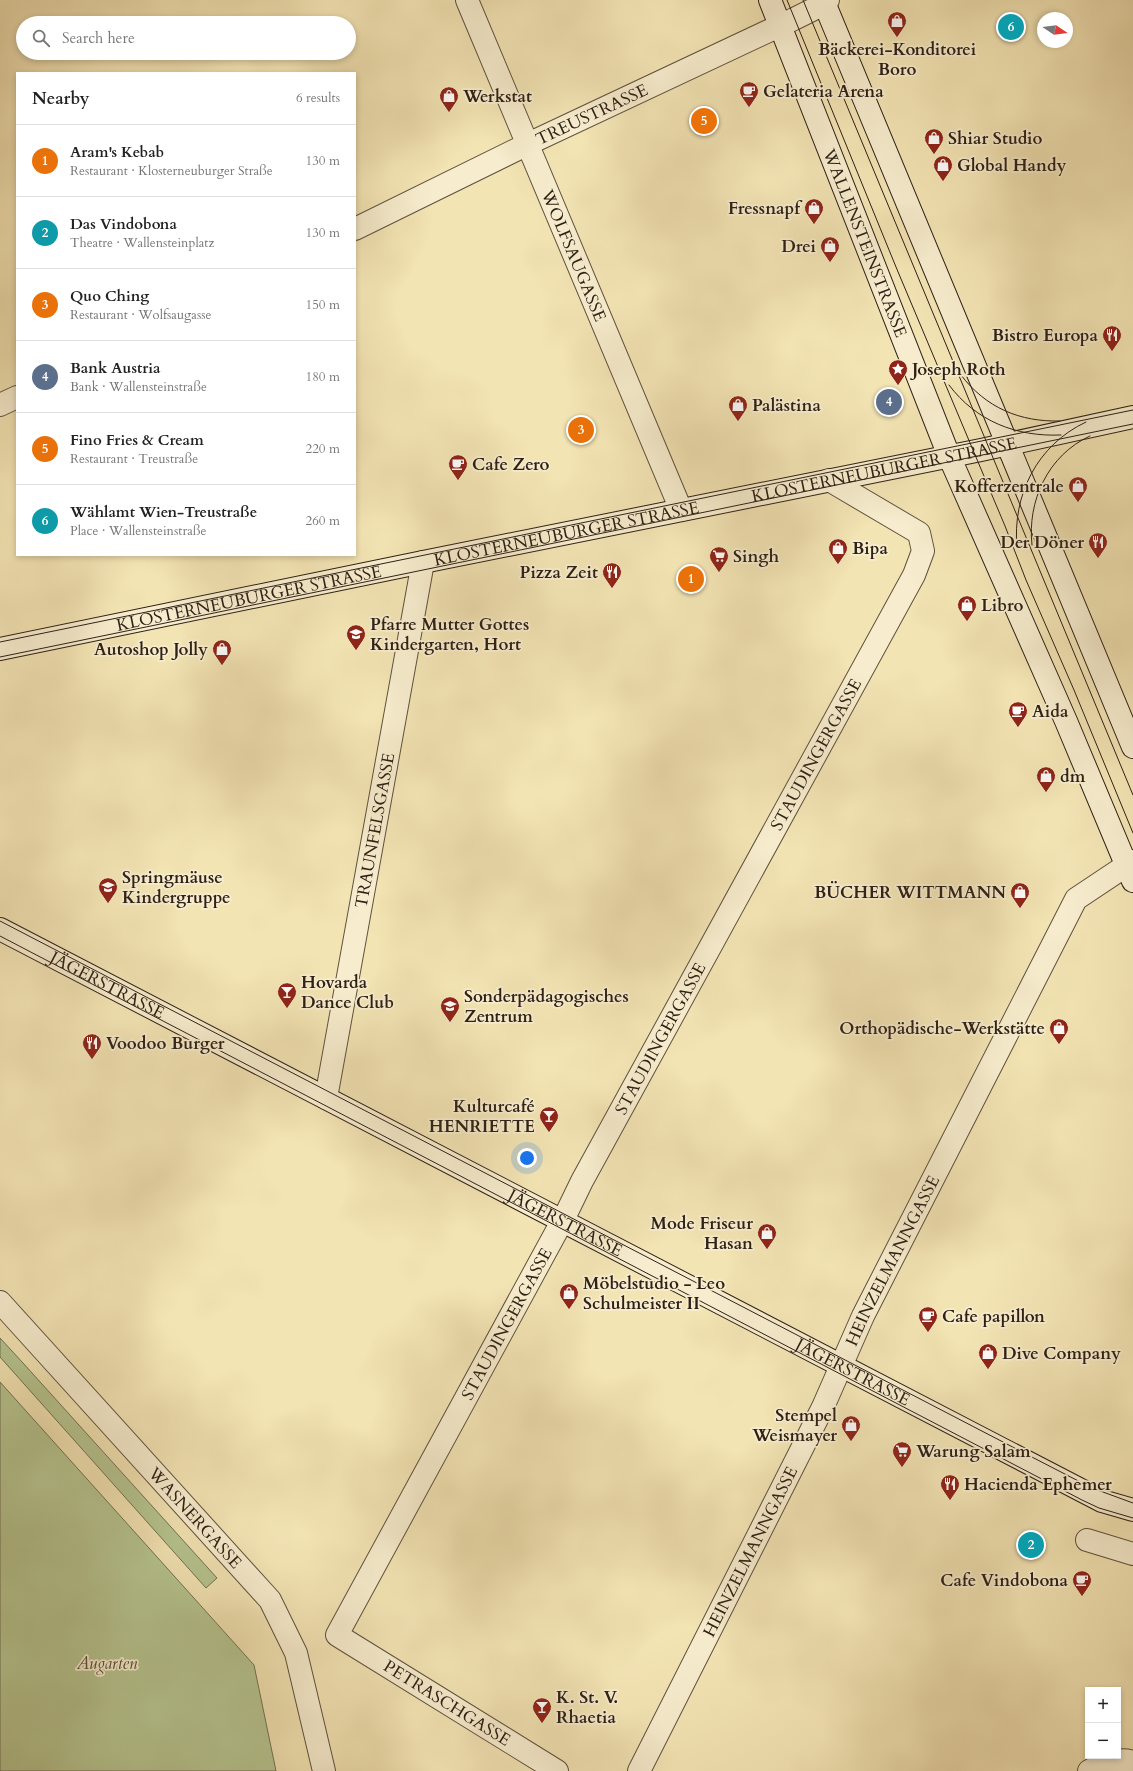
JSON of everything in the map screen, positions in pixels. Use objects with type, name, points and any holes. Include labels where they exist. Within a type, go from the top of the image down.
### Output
[{"type":"street","name":"WOLFSAUGASSE","points":[[467,0],[681,510]]},
{"type":"street","name":"WALLENSTEINSTRASSE","points":[[770,0],[948,456],[1131,869]]},
{"type":"street","name":"TREUSTRASSE","points":[[356,229],[528,144],[781,25],[825,1]]},
{"type":"street","points":[[825,1],[1008,444],[1131,735]]},
{"type":"street","points":[[0,405],[16,397]]},
{"type":"street","name":"KLOSTERNEUBURGER STRASSE","points":[[0,649],[1008,444],[1133,417]]},
{"type":"street","name":"STAUDINGERGASSE","points":[[337,1635],[562,1221],[586,1174],[914,575],[923,551],[919,533],[829,480]]},
{"type":"street","name":"TRAUNFELSGASSE","points":[[326,1098],[423,562]]},
{"type":"street","name":"HEINZELMANNGASSE","points":[[639,1771],[823,1407],[863,1316],[1076,899],[1131,869]]},
{"type":"street","name":"JÄGERSTRASSE","points":[[0,929],[1102,1501],[1133,1510]]},
{"type":"street","name":"WASNERGASSE","points":[[0,1302],[270,1600],[296,1652],[324,1771]]},
{"type":"street","points":[[1087,1540],[1133,1554]]},
{"type":"street","name":"PETRASCHGASSE","points":[[337,1635],[557,1771]]},
{"type":"street","points":[[1089,1771],[1095,1768],[1130,1761]]},
{"type":"green space","points":[[0,1338],[217,1578],[206,1588],[0,1357]]},
{"type":"green space","name":"Augarten","points":[[0,1382],[254,1665],[276,1771],[0,1771]]},
{"type":"tram line","points":[[787,0],[1026,580],[1074,690],[1133,833]]},
{"type":"tram line","points":[[803,0],[1133,795]]},
{"type":"tram line","points":[[961,375],[981,396],[1005,411],[1031,419],[1060,421]]},
{"type":"tram line","points":[[949,385],[960,398],[972,408],[984,417],[998,424],[1013,430],[1028,433],[1061,435]]},
{"type":"tram line","points":[[0,642],[1133,410]]},
{"type":"tram line","points":[[1017,548],[1019,509],[1031,474],[1041,458],[1054,444],[1069,432],[1086,422]]},
{"type":"tram line","points":[[0,657],[1133,424]]},
{"type":"tram line","points":[[1032,545],[1031,528],[1033,512],[1043,481],[1052,467],[1063,455],[1075,444],[1090,436]]},
{"type":"tram line","points":[[0,921],[1092,1488],[1133,1503]]},
{"type":"tram line","points":[[0,936],[1082,1500],[1099,1508],[1133,1518]]},
{"type":"place","name":"Wählamt Wien-Treustraße","points":[[1011,27]]},
{"type":"place","name":"Bäckerei-Konditorei Boro","points":[[897,38]]},
{"type":"place","name":"Gelateria Arena","points":[[749,108]]},
{"type":"place","name":"Werkstat","points":[[449,113]]},
{"type":"place","name":"Fino Fries & Cream","points":[[704,121]]},
{"type":"place","name":"Shiar Studio","points":[[934,155]]},
{"type":"place","name":"Global Handy","points":[[943,182]]},
{"type":"place","name":"Fressnapf","points":[[814,225]]},
{"type":"place","name":"Drei","points":[[830,263]]},
{"type":"place","name":"Bistro Europa","points":[[1112,352]]},
{"type":"place","name":"Joseph Roth","points":[[898,386]]},
{"type":"place","name":"Bank Austria","points":[[889,402]]},
{"type":"place","name":"Palästina","points":[[738,422]]},
{"type":"place","name":"Quo Ching","points":[[581,430]]},
{"type":"place","name":"Cafe Zero","points":[[458,481]]},
{"type":"place","name":"Kofferzentrale","points":[[1078,503]]},
{"type":"place","name":"Der Döner","points":[[1098,559]]},
{"type":"place","name":"Bipa","points":[[838,565]]},
{"type":"place","name":"Singh","points":[[719,573]]},
{"type":"place","name":"Aram's Kebab","points":[[691,579]]},
{"type":"place","name":"Pizza Zeit","points":[[612,589]]},
{"type":"place","name":"Libro","points":[[967,622]]},
{"type":"place","name":"Pfarre Mutter Gottes Kindergarten, Hort","points":[[356,651]]},
{"type":"place","name":"Autoshop Jolly","points":[[222,666]]},
{"type":"place","name":"Aida","points":[[1018,728]]},
{"type":"place","name":"dm","points":[[1046,793]]},
{"type":"place","name":"Springmäuse Kindergruppe","points":[[108,904]]},
{"type":"place","name":"BÜCHER WITTMANN","points":[[1020,909]]},
{"type":"place","name":"Hovarda Dance Club","points":[[287,1009]]},
{"type":"place","name":"Sonderpädagogisches Zentrum","points":[[450,1023]]},
{"type":"place","name":"Orthopädische-Werkstätte","points":[[1059,1045]]},
{"type":"place","name":"Voodoo Burger","points":[[92,1060]]},
{"type":"place","name":"Kulturcafé HENRIETTE","points":[[549,1133]]},
{"type":"place","name":"Mode Friseur Hasan","points":[[767,1250]]},
{"type":"place","name":"Möbelstudio - Leo Schulmeister II","points":[[569,1310]]},
{"type":"place","name":"Cafe papillon","points":[[928,1333]]},
{"type":"place","name":"Dive Company","points":[[988,1370]]},
{"type":"place","name":"Stempel Weismayer","points":[[851,1442]]},
{"type":"place","name":"Warung Salam","points":[[902,1468]]},
{"type":"place","name":"Hacienda Ephemer","points":[[950,1501]]},
{"type":"place","name":"Das Vindobona","points":[[1031,1545]]},
{"type":"place","name":"Cafe Vindobona","points":[[1082,1597]]},
{"type":"place","name":"K. St. V. Rhaetia","points":[[542,1724]]}]
